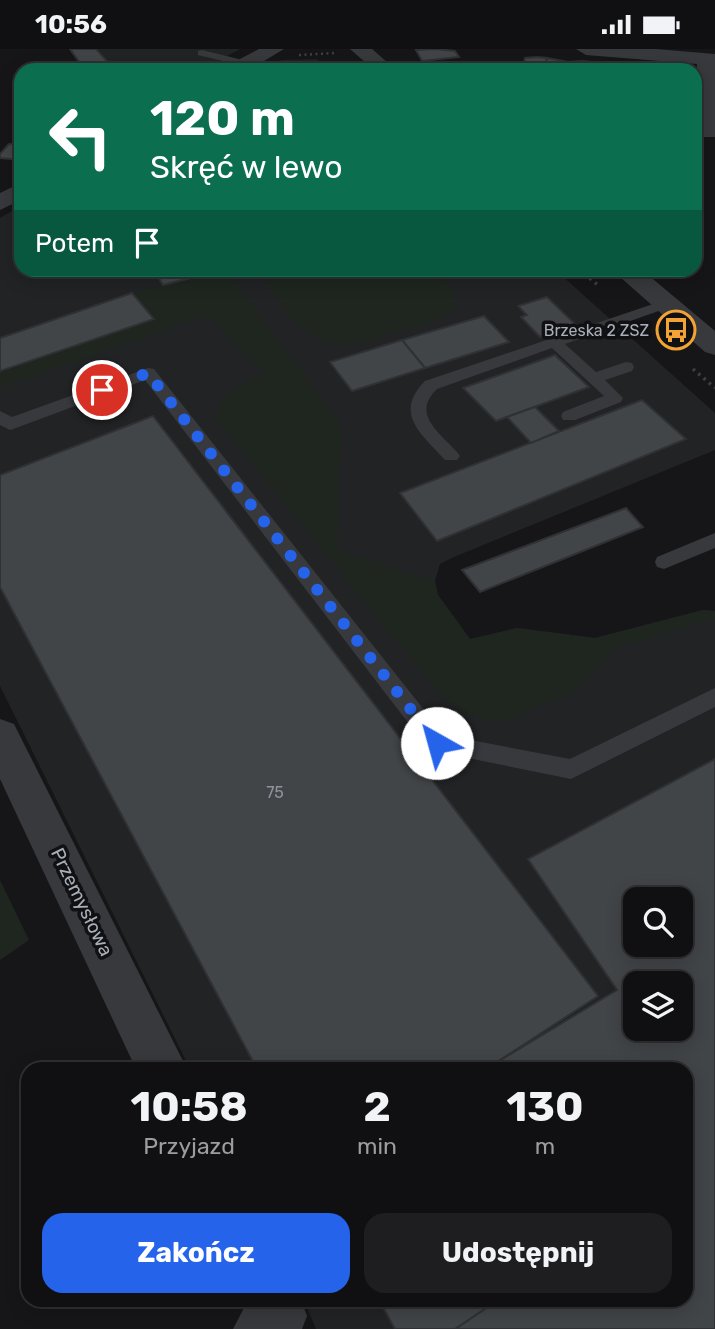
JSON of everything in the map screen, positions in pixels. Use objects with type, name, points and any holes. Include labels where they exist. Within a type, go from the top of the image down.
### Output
[{"type":"street","points":[[248,63],[274,49]]},
{"type":"street","points":[[360,49],[377,63]]},
{"type":"street","points":[[586,49],[711,60],[709,132]]},
{"type":"street","points":[[634,277],[715,346]]},
{"type":"street","name":"Przemysłowa","points":[[0,736],[159,1062]]},
{"type":"lane","points":[[202,53],[229,63]]},
{"type":"lane","points":[[451,456],[417,414],[415,403],[421,392],[448,378],[666,304]]},
{"type":"lane","points":[[554,342],[615,398],[569,416]]},
{"type":"lane","points":[[594,379],[626,367]]},
{"type":"lane","points":[[0,416],[10,423],[148,373],[437,743],[571,769],[715,697]]},
{"type":"lane","points":[[664,562],[715,540]]},
{"type":"path","points":[[295,56],[337,53]]},
{"type":"shaded area","points":[[69,49],[240,49],[215,63],[78,63]]},
{"type":"shaded area","points":[[317,59],[321,63],[274,63],[282,60]]},
{"type":"shaded area","points":[[14,210],[14,277],[563,277],[715,413],[715,450],[454,557],[440,564],[435,581],[438,595],[470,639],[517,628],[595,638],[703,610],[715,611],[715,1329],[316,1329],[307,1307],[693,1307],[693,1062],[187,1062],[0,686],[0,218]]},
{"type":"shaded area","points":[[197,277],[230,277],[341,424],[337,549],[435,581],[438,595],[470,639],[517,628],[595,638],[703,610],[715,611],[715,619],[615,648],[577,689],[510,719],[491,720],[463,712],[440,694],[217,420],[218,411],[226,396],[263,374],[209,315],[0,388],[0,372],[153,319],[132,293]]},
{"type":"shaded area","points":[[262,277],[440,277],[454,296],[454,308],[436,320],[348,345],[332,344],[318,338],[305,330],[284,308]]},
{"type":"shaded area","points":[[0,880],[29,940],[0,960]]},
{"type":"building","points":[[70,49],[96,49],[109,63],[80,63]]},
{"type":"building","points":[[416,50],[455,51],[459,57],[422,61]]},
{"type":"building","points":[[525,58],[547,58],[546,63],[524,63]]},
{"type":"building","points":[[547,58],[569,62],[569,63],[546,63]]},
{"type":"building","points":[[582,61],[592,62],[569,63]]},
{"type":"building","points":[[9,144],[14,144],[14,159],[0,158],[0,154]]},
{"type":"building","points":[[158,277],[191,278],[163,285]]},
{"type":"building","points":[[132,293],[154,319],[0,371],[0,338]]},
{"type":"building","points":[[547,297],[576,325],[540,337],[521,317],[527,315],[518,306]]},
{"type":"building","points":[[484,316],[509,342],[425,368],[402,340]]},
{"type":"building","points":[[402,340],[425,368],[352,391],[330,362]]},
{"type":"building","points":[[555,355],[589,387],[496,421],[463,388]]},
{"type":"building","points":[[642,400],[686,439],[437,541],[400,493]]},
{"type":"building","points":[[535,407],[559,431],[531,443],[507,417]]},
{"type":"building","points":[[153,416],[598,996],[497,1062],[253,1062],[0,587],[0,475]]},
{"type":"building","points":[[626,508],[643,527],[480,592],[462,570]]},
{"type":"building","points":[[715,759],[715,1329],[455,1329],[488,1307],[693,1307],[693,1062],[497,1062],[617,990],[528,859]]},
{"type":"building","points":[[383,1307],[488,1307],[455,1329],[395,1329]]},
{"type":"place","name":"Brzeska 2 ZSZ","points":[[676,330]]},
{"type":"route","points":[[102,390],[148,373],[437,743]]}]
